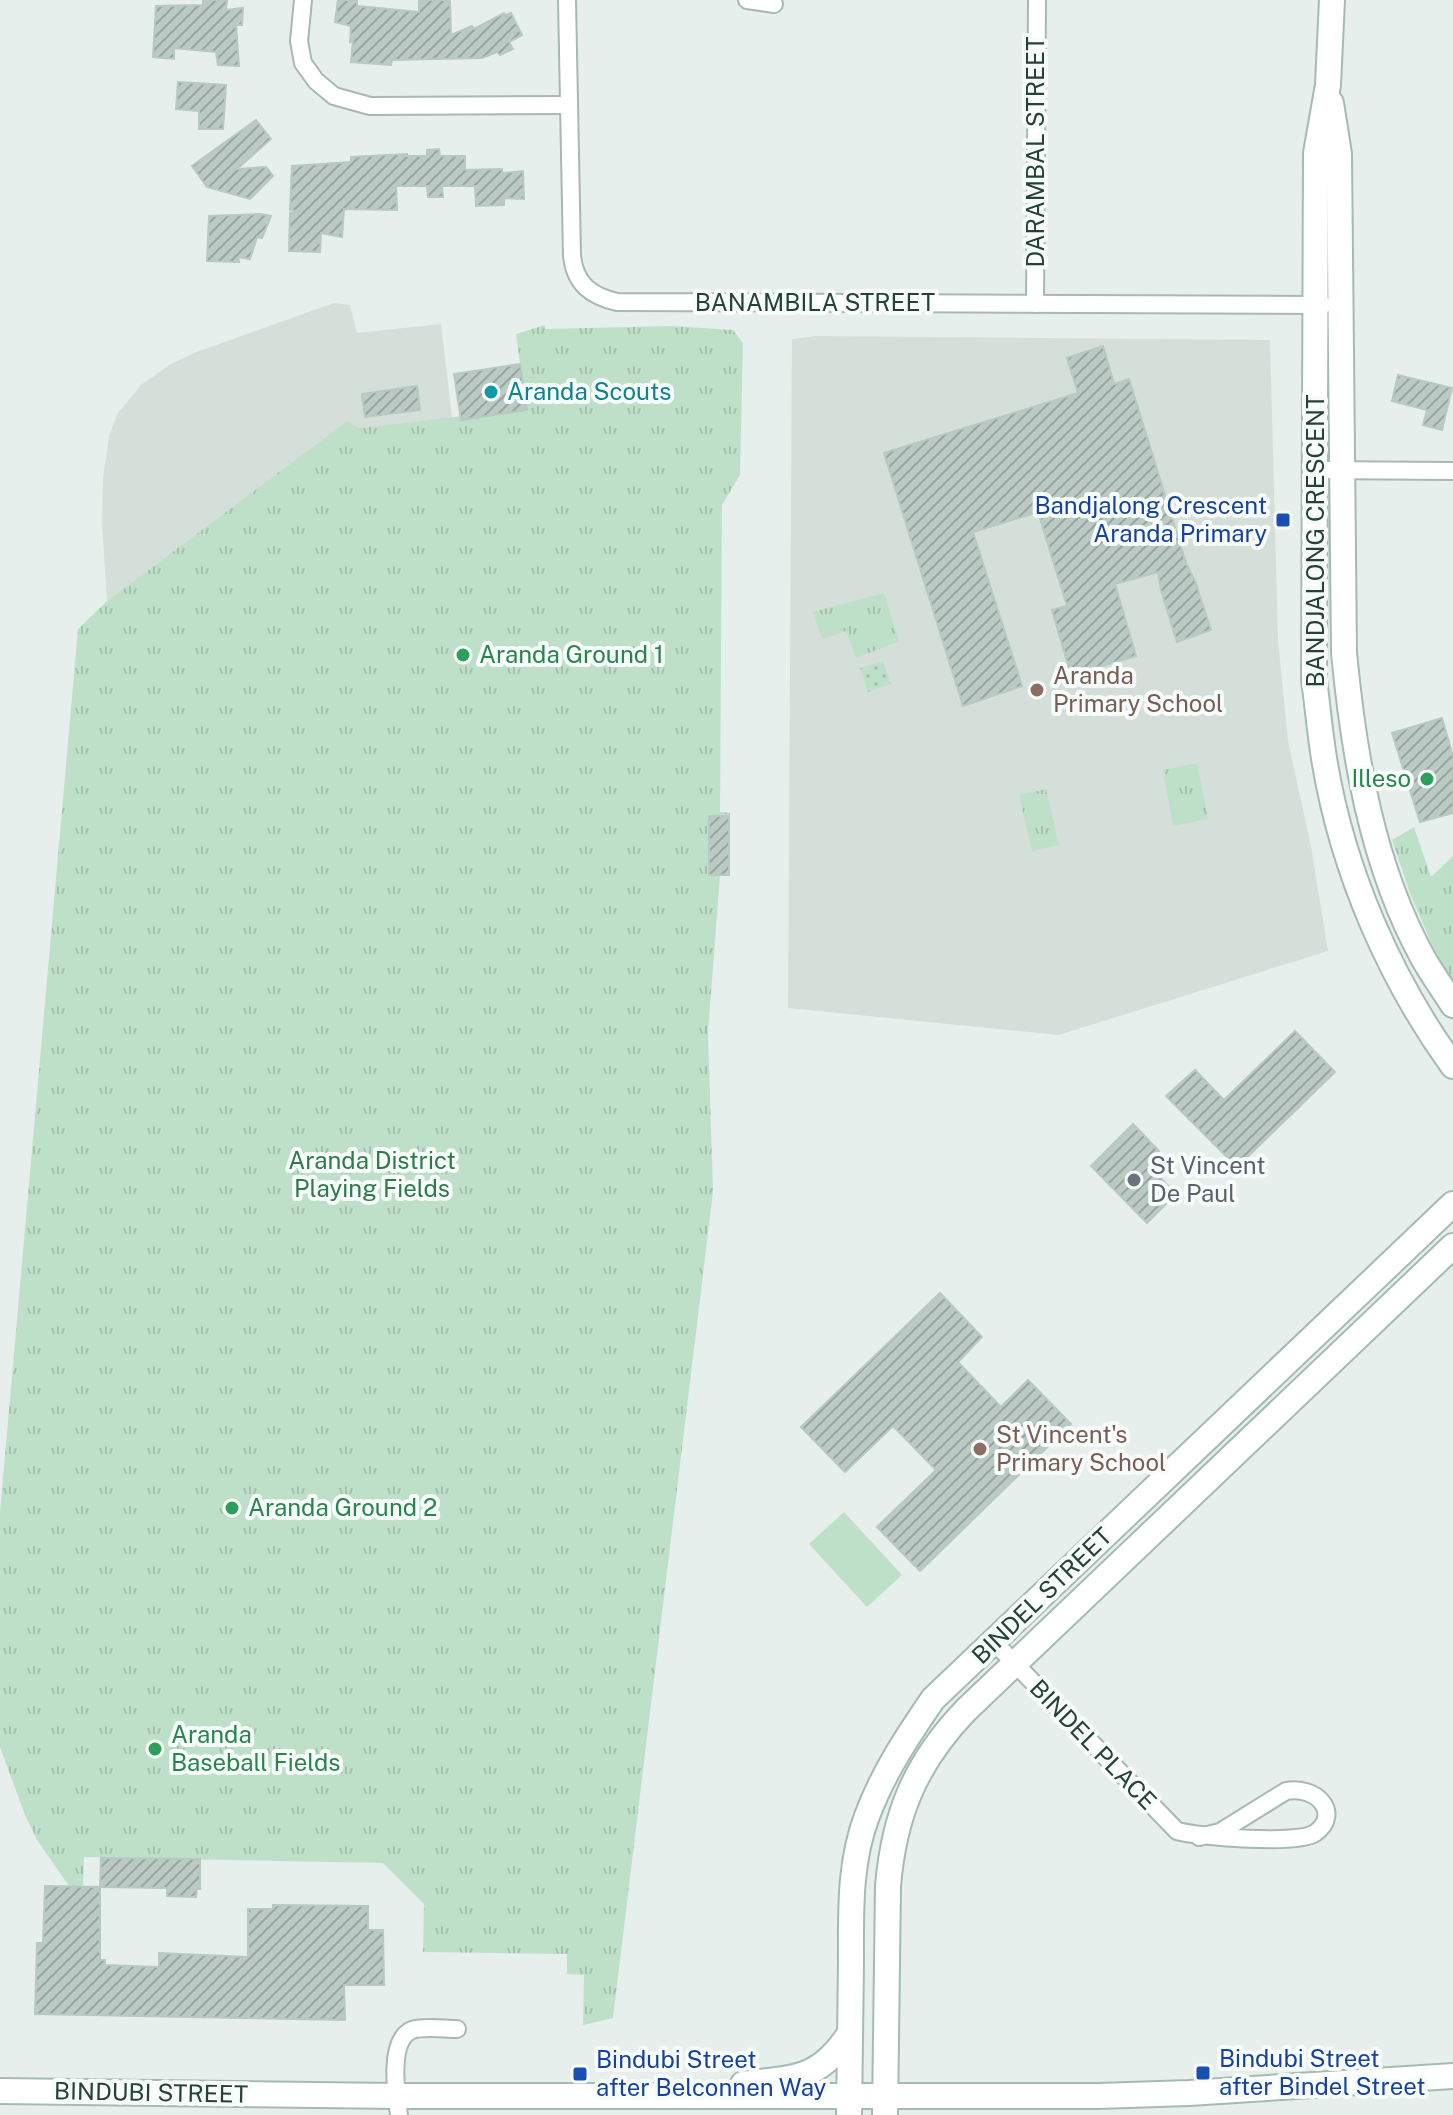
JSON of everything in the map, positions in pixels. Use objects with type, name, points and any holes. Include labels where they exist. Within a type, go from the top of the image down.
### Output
[{"type":"street","points":[[303,0],[299,41],[303,63],[316,81],[334,96],[370,106],[569,105]]},
{"type":"street","name":"BANAMBILA STREET","points":[[567,0],[573,271],[586,290],[600,298],[617,302],[1341,305]]},
{"type":"street","points":[[747,0],[774,4]]},
{"type":"street","name":"DARAMBAL STREET","points":[[1035,304],[1037,0]]},
{"type":"street","name":"BANDJALONG CRESCENT","points":[[1332,0],[1328,85],[1316,153],[1314,680],[1325,765],[1359,888],[1395,971],[1453,1066]]},
{"type":"street","name":"BANDJALONG CRESCENT","points":[[1328,85],[1339,154],[1344,653],[1351,732],[1368,810],[1401,909],[1423,958],[1453,1005]]},
{"type":"street","points":[[1314,470],[1453,471]]},
{"type":"street","name":"BINDEL STREET","points":[[850,2106],[851,1890],[859,1842],[881,1783],[899,1749],[933,1699],[1453,1204]]},
{"type":"street","name":"BINDEL STREET","points":[[885,2106],[888,1886],[892,1844],[908,1795],[923,1764],[950,1727],[1453,1246]]},
{"type":"street","points":[[1352,1300],[1375,1320]]},
{"type":"street","points":[[1155,1488],[1175,1511]]},
{"type":"street","name":"BINDEL PLACE","points":[[994,1642],[1177,1831],[1199,1837],[1299,1839],[1315,1834],[1324,1822],[1326,1813],[1322,1801],[1311,1792],[1296,1789],[1286,1791],[1220,1832],[1199,1837]]},
{"type":"street","points":[[881,1783],[908,1795]]},
{"type":"street","points":[[398,2105],[397,2050],[400,2039],[413,2030],[457,2029]]},
{"type":"street","points":[[657,2095],[812,2073],[840,2050],[850,2033]]},
{"type":"street","name":"BINDUBI STREET","points":[[0,2091],[398,2105],[657,2095],[885,2106],[1189,2093],[1453,2076]]},
{"type":"shaded area","points":[[334,303],[350,305],[357,333],[441,324],[452,418],[361,428],[347,421],[107,601],[102,523],[103,478],[109,436],[118,413],[141,385],[171,364]]},
{"type":"shaded area","name":"Aranda Primary School","points":[[817,336],[1270,340],[1278,640],[1288,741],[1311,846],[1328,951],[1059,1035],[788,1008],[792,339]]},
{"type":"green space","name":"Aranda District Playing Fields","points":[[545,325],[545,329],[671,326],[733,330],[743,343],[740,475],[722,505],[720,812],[730,813],[730,876],[720,876],[708,1032],[713,1192],[613,2018],[583,2025],[584,1975],[567,1974],[567,1954],[423,1952],[424,1904],[383,1863],[84,1857],[83,1886],[69,1886],[37,1840],[0,1747],[0,1512],[78,629],[107,601],[347,421],[361,428],[514,410],[508,366],[520,364],[516,334]]},
{"type":"green space","points":[[884,593],[899,641],[856,658],[846,631],[822,639],[813,612]]},
{"type":"green space","points":[[883,661],[891,684],[868,692],[860,668]]},
{"type":"green space","points":[[1197,763],[1208,819],[1173,826],[1163,770]]},
{"type":"green space","points":[[1046,789],[1059,845],[1032,851],[1019,795]]},
{"type":"green space","points":[[1414,827],[1431,877],[1453,856],[1453,993],[1411,896],[1392,840]]},
{"type":"green space","points":[[844,1512],[902,1575],[867,1607],[809,1544]]},
{"type":"building","points":[[203,0],[227,0],[226,10],[243,8],[242,25],[236,25],[239,66],[218,65],[216,52],[174,48],[174,59],[153,57],[156,6],[203,5]]},
{"type":"building","points":[[338,0],[357,0],[357,6],[419,12],[419,0],[450,0],[451,35],[472,26],[474,29],[504,13],[511,13],[522,35],[509,42],[513,49],[482,58],[392,60],[391,65],[351,62],[351,26],[335,22]]},
{"type":"building","points":[[178,82],[226,85],[223,129],[199,129],[199,111],[176,109]]},
{"type":"building","points":[[256,120],[271,139],[237,169],[266,167],[273,176],[250,199],[207,187],[192,166]]},
{"type":"building","points":[[439,149],[440,156],[465,156],[465,170],[523,171],[524,199],[504,198],[504,205],[476,206],[475,186],[442,186],[443,197],[428,197],[427,186],[396,186],[397,210],[344,209],[342,237],[321,233],[320,252],[289,251],[290,213],[300,212],[290,210],[292,166],[351,162],[351,157],[427,156],[427,150]]},
{"type":"building","points":[[209,216],[271,216],[262,238],[257,237],[250,259],[238,257],[239,262],[207,261]]},
{"type":"building","points":[[1103,346],[1114,384],[1129,379],[1186,563],[1211,630],[1177,642],[1158,572],[1115,584],[1136,656],[1071,675],[1052,610],[1067,606],[1038,512],[973,532],[1022,686],[963,706],[884,453],[1078,393],[1067,358]]},
{"type":"building","name":"Aranda Scouts","points":[[520,364],[527,410],[461,420],[454,374]]},
{"type":"building","points":[[1398,375],[1452,388],[1442,430],[1423,425],[1427,410],[1392,401]]},
{"type":"building","points":[[417,386],[420,410],[365,417],[362,394]]},
{"type":"building","points":[[1442,718],[1453,756],[1453,813],[1420,822],[1392,733]]},
{"type":"building","points":[[709,816],[729,816],[729,875],[709,875]]},
{"type":"building","points":[[1295,1031],[1335,1072],[1237,1167],[1166,1096],[1195,1070],[1224,1100]]},
{"type":"building","name":"St Vincent De Paul","points":[[1133,1124],[1159,1151],[1147,1164],[1176,1194],[1147,1223],[1091,1166]]},
{"type":"building","name":"St Vincent's Primary School","points":[[940,1293],[982,1337],[958,1362],[1001,1407],[1028,1380],[1071,1424],[920,1571],[877,1527],[936,1470],[893,1426],[845,1472],[801,1427]]},
{"type":"building","points":[[101,1858],[200,1859],[200,1889],[197,1889],[196,1897],[167,1896],[167,1888],[100,1887]]},
{"type":"building","points":[[45,1886],[100,1887],[100,1960],[105,1960],[105,1965],[159,1967],[159,1953],[248,1957],[248,1909],[273,1909],[273,1905],[368,1906],[368,1930],[383,1930],[384,1985],[344,1985],[345,2020],[35,2014],[37,1943],[43,1943]]},
{"type":"place","name":"Aranda Scouts","points":[[491,392]]},
{"type":"place","name":"Bandjalong Crescent Aranda Primary","points":[[1283,520]]},
{"type":"place","name":"Aranda Ground 1","points":[[463,655]]},
{"type":"place","name":"Aranda Primary School","points":[[1037,690]]},
{"type":"place","name":"Illeso","points":[[1427,779]]},
{"type":"place","name":"St Vincent De Paul","points":[[1134,1180]]},
{"type":"place","name":"St Vincent's Primary School","points":[[980,1449]]},
{"type":"place","name":"Aranda Ground 2","points":[[232,1508]]},
{"type":"place","name":"Aranda Baseball Fields","points":[[155,1749]]},
{"type":"place","name":"Bindubi Street after Bindel Street","points":[[1203,2073]]},
{"type":"place","name":"Bindubi Street after Belconnen Way","points":[[580,2074]]}]
